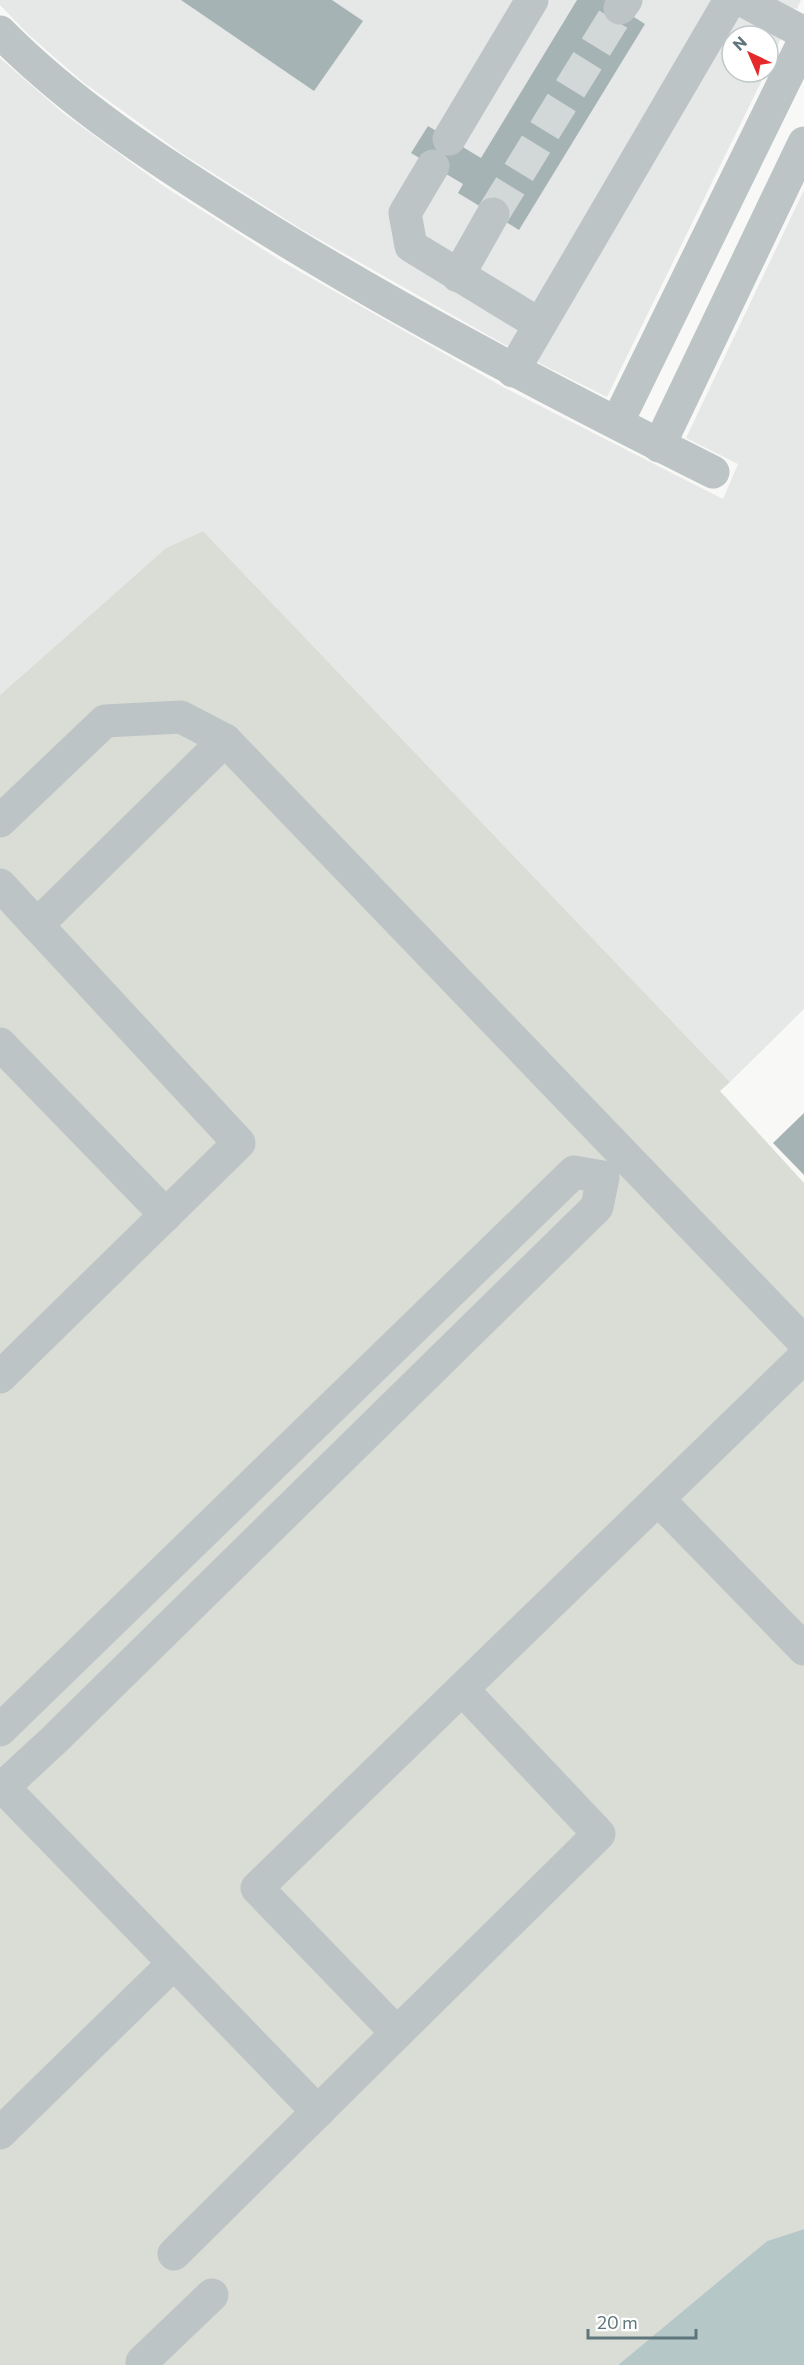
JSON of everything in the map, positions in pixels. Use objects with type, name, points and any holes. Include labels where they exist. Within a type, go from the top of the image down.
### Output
[{"type":"street","points":[[532,0],[405,213],[411,246],[539,324]]},
{"type":"street","points":[[513,371],[730,0]]},
{"type":"street","points":[[742,0],[804,33]]},
{"type":"street","points":[[0,32],[73,98],[171,169],[292,245],[513,371],[712,472]]},
{"type":"street","points":[[617,423],[804,41]]},
{"type":"street","points":[[659,446],[804,143]]},
{"type":"street","points":[[458,276],[494,214]]},
{"type":"street","points":[[0,821],[105,721],[181,717],[225,740],[614,1166],[804,1342]]},
{"type":"street","points":[[37,925],[225,740]]},
{"type":"street","points":[[0,885],[239,1143],[0,1377]]},
{"type":"street","points":[[0,1044],[166,1215]]},
{"type":"street","points":[[0,1730],[574,1172],[614,1166]]},
{"type":"street","points":[[318,2112],[1,1787],[54,1740],[597,1207],[614,1166]]},
{"type":"street","points":[[397,2033],[257,1888],[804,1357]]},
{"type":"street","points":[[658,1499],[804,1648]]},
{"type":"street","points":[[174,2254],[599,1834],[462,1689]]},
{"type":"street","points":[[0,2133],[174,1963]]},
{"type":"street","points":[[142,2362],[212,2295]]},
{"type":"shaded area","points":[[0,0],[801,0],[797,9],[794,8],[780,40],[780,24],[720,24],[720,84],[760,84],[607,397],[521,354],[301,229],[181,153],[84,83],[28,34],[0,5]]},
{"type":"shaded area","points":[[0,58],[63,113],[162,185],[283,262],[505,388],[723,499],[738,464],[686,438],[804,190],[804,1009],[730,1082],[203,531],[166,548],[0,695]]},
{"type":"shaded area","points":[[203,531],[730,1082],[720,1091],[804,1183],[804,2229],[767,2241],[618,2365],[0,2365],[0,695],[166,548]]},
{"type":"shaded area","points":[[804,2229],[804,2365],[618,2365],[767,2241]]},
{"type":"building","points":[[181,0],[332,0],[363,21],[314,91]]},
{"type":"building","points":[[577,0],[607,0],[645,24],[519,230],[458,193],[463,184],[411,153],[428,126],[481,158]]},
{"type":"building","points":[[804,1113],[804,1175],[773,1143]]},
{"type":"tunnel","points":[[493,214],[620,8]]}]
